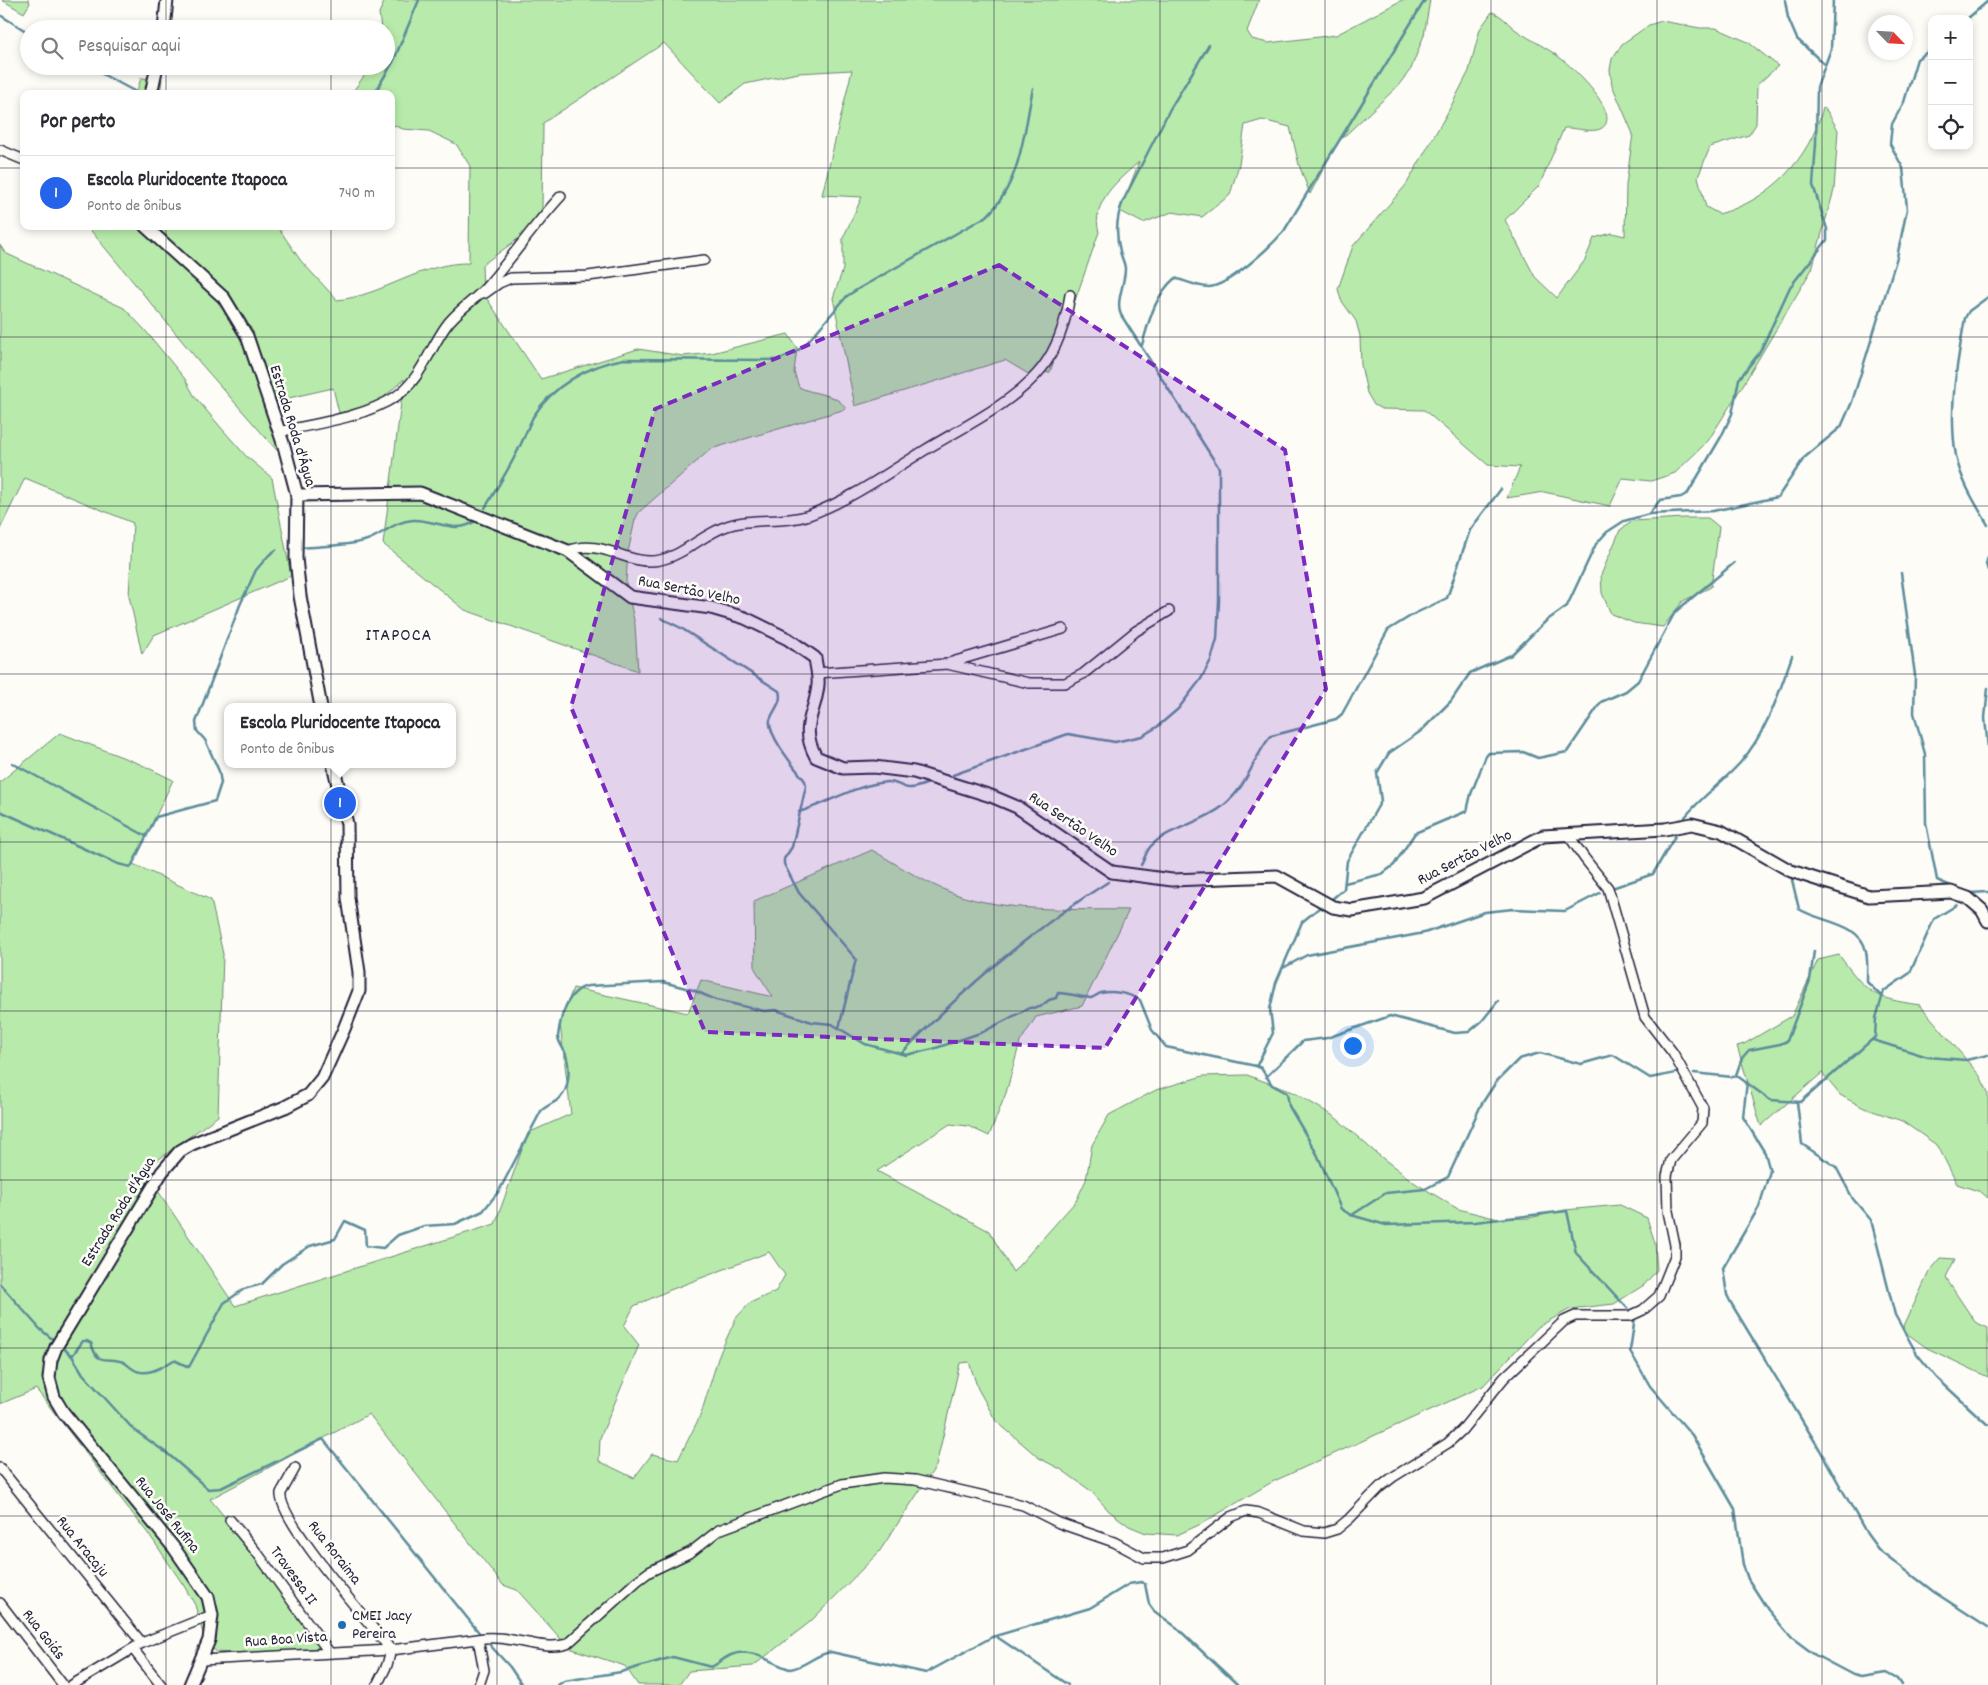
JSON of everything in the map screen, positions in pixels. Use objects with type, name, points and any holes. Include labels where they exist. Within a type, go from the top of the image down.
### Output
[{"type":"street","points":[[165,20],[167,0]]},
{"type":"street","points":[[152,90],[155,75]]},
{"type":"street","points":[[0,150],[20,158]]},
{"type":"street","points":[[279,432],[353,414],[395,397],[413,381],[446,326],[475,298],[562,196]]},
{"type":"street","name":"Estrada Roda d'Água","points":[[150,230],[224,298],[247,336],[279,432],[297,496],[296,558],[303,613],[320,703]]},
{"type":"street","points":[[475,298],[511,278],[588,276],[704,260]]},
{"type":"street","points":[[568,551],[581,546],[596,546],[642,562],[660,560],[730,525],[796,518],[832,504],[864,488],[989,411],[1027,383],[1041,369],[1056,345],[1066,320],[1070,294]]},
{"type":"street","name":"Rua Sertão Velho","points":[[297,496],[420,493],[568,551],[630,598],[712,608],[745,618],[788,639],[815,658],[818,684],[807,727],[810,744],[816,757],[843,768],[874,767],[914,772],[991,796],[1017,807],[1112,872],[1172,880],[1277,876],[1334,907],[1352,910],[1424,898],[1543,836],[1665,829],[1692,824],[1721,831],[1791,871],[1869,896],[1952,892],[1968,898],[1982,910],[1988,920]]},
{"type":"street","points":[[946,664],[1029,683],[1065,683],[1078,677],[1136,631],[1169,610]]},
{"type":"street","points":[[817,673],[946,664],[1063,629]]},
{"type":"street","name":"Estrada Roda d'Água","points":[[49,1378],[51,1360],[59,1342],[152,1187],[170,1162],[180,1151],[203,1138],[298,1101],[316,1086],[327,1067],[356,999],[359,982],[348,898],[346,824],[334,768]]},
{"type":"street","name":"Rua Boa Vista","points":[[201,1660],[391,1650],[501,1637],[553,1645],[567,1644],[649,1572],[691,1552],[719,1530],[851,1481],[884,1478],[915,1480],[998,1498],[1114,1542],[1144,1558],[1163,1558],[1188,1550],[1231,1517],[1246,1511],[1259,1513],[1304,1531],[1324,1533],[1337,1529],[1380,1487],[1448,1443],[1462,1430],[1504,1378],[1564,1321],[1575,1316],[1630,1316],[1643,1310],[1659,1296],[1673,1262],[1675,1245],[1668,1211],[1667,1176],[1671,1160],[1702,1122],[1703,1108],[1673,1053],[1645,1017],[1608,888],[1584,859],[1569,836]]},
{"type":"street","name":"Rua José Rufina","points":[[49,1378],[54,1397],[64,1412],[204,1589],[212,1615],[209,1640],[190,1685]]},
{"type":"street","name":"Rua Aracaju","points":[[0,1468],[142,1643]]},
{"type":"street","name":"Rua Roraima","points":[[295,1468],[281,1493],[284,1507],[298,1532],[391,1650]]},
{"type":"street","name":"Travessa II","points":[[230,1520],[258,1554],[329,1652]]},
{"type":"street","name":"Rua Goiás","points":[[0,1603],[63,1685]]},
{"type":"street","points":[[72,1685],[142,1643],[212,1615]]},
{"type":"street","points":[[478,1639],[484,1670],[479,1685]]},
{"type":"street","points":[[133,1649],[161,1685]]},
{"type":"street","points":[[377,1685],[387,1665],[391,1650]]},
{"type":"highlighted area","points":[[999,265],[1285,450],[1326,689],[1105,1048],[705,1032],[571,707],[655,409]]},
{"type":"green space","points":[[2,0],[29,0],[30,3],[24,13]]},
{"type":"green space","points":[[385,0],[1259,0],[1247,31],[1252,39],[1268,43],[1336,35],[1402,0],[1430,0],[1424,35],[1411,69],[1397,87],[1337,143],[1310,194],[1299,165],[1290,127],[1262,120],[1245,125],[1239,164],[1230,195],[1202,217],[1172,212],[1143,223],[1120,211],[1139,162],[1115,184],[1102,202],[1097,221],[1099,232],[1050,372],[1030,375],[1005,360],[855,406],[833,298],[843,269],[843,238],[862,197],[822,195],[852,70],[798,73],[745,84],[720,103],[664,43],[543,123],[542,214],[526,233],[482,265],[483,293],[541,379],[638,349],[683,356],[712,353],[788,334],[797,348],[794,372],[799,387],[832,397],[846,409],[711,449],[639,512],[635,520],[628,552],[626,582],[635,625],[638,671],[465,610],[383,544],[404,379],[383,398],[364,408],[339,413],[333,388],[271,402],[281,455],[201,364],[90,230],[280,230],[301,261],[337,300],[370,292],[435,268],[469,263],[470,166],[456,144],[429,131],[403,129],[395,126],[395,90],[354,90],[365,75],[395,75],[395,20],[380,20],[379,13]]},
{"type":"green space","points":[[1492,12],[1570,66],[1595,93],[1606,113],[1607,121],[1598,130],[1564,128],[1539,186],[1505,220],[1535,277],[1557,298],[1585,260],[1594,238],[1612,233],[1625,236],[1626,185],[1633,134],[1612,85],[1610,70],[1612,59],[1622,44],[1649,25],[1662,21],[1700,28],[1716,28],[1748,42],[1778,66],[1757,85],[1756,124],[1749,135],[1710,147],[1698,177],[1706,207],[1719,214],[1738,208],[1771,188],[1785,175],[1808,145],[1817,127],[1823,108],[1827,111],[1838,130],[1834,190],[1812,269],[1743,385],[1708,441],[1675,473],[1651,481],[1623,478],[1610,506],[1544,492],[1507,498],[1520,467],[1488,465],[1424,410],[1382,409],[1374,405],[1367,393],[1361,365],[1360,336],[1356,321],[1341,300],[1338,289],[1353,246],[1406,185],[1449,110],[1469,71],[1480,29]]},
{"type":"green space","points":[[141,78],[162,79],[161,90],[137,90]]},
{"type":"green space","points":[[0,245],[5,253],[124,308],[144,329],[185,379],[195,397],[223,430],[246,456],[272,478],[291,576],[154,635],[142,654],[129,596],[133,523],[25,478],[0,529]]},
{"type":"green space","points":[[1708,518],[1719,527],[1711,587],[1683,601],[1663,627],[1634,623],[1611,614],[1602,593],[1601,575],[1620,530],[1633,521]]},
{"type":"green space","points":[[60,733],[140,764],[173,780],[133,864],[211,900],[223,954],[218,1116],[144,1170],[235,1306],[495,1224],[528,1133],[571,1114],[560,1024],[573,988],[688,1013],[701,980],[773,997],[755,969],[754,901],[872,850],[940,888],[984,902],[1046,909],[1129,910],[1082,1006],[1036,1017],[1020,1042],[1006,1093],[989,1136],[968,1126],[950,1124],[877,1171],[989,1231],[1013,1272],[1076,1201],[1086,1180],[1092,1145],[1109,1115],[1156,1090],[1203,1076],[1247,1075],[1295,1093],[1335,1117],[1376,1153],[1415,1183],[1458,1209],[1498,1219],[1529,1218],[1565,1210],[1620,1205],[1647,1218],[1655,1243],[1657,1270],[1644,1285],[1614,1304],[1570,1309],[1538,1327],[1483,1386],[1272,1482],[1201,1524],[1177,1535],[1146,1533],[1129,1526],[1109,1511],[1091,1491],[1062,1470],[1039,1458],[996,1421],[978,1389],[969,1362],[960,1363],[936,1466],[879,1552],[810,1622],[753,1666],[689,1671],[679,1685],[638,1685],[625,1666],[569,1648],[517,1590],[503,1585],[369,1414],[210,1499],[330,1646],[267,1656],[217,1652],[206,1644],[195,1605],[153,1540],[36,1389],[0,1404],[0,782]],"holes":[[[769,1252],[785,1275],[776,1291],[750,1303],[736,1318],[719,1355],[701,1414],[678,1460],[652,1454],[634,1478],[599,1461],[600,1438],[639,1345],[624,1326],[634,1306]]]},
{"type":"green space","points":[[1839,955],[1857,978],[1872,992],[1891,1000],[1920,1005],[1980,1076],[1988,1092],[1988,1198],[1981,1192],[1957,1184],[1938,1146],[1902,1121],[1864,1108],[1840,1095],[1822,1073],[1761,1126],[1737,1046],[1744,1044],[1792,1016],[1818,960]]},
{"type":"green space","points":[[1941,1258],[1955,1259],[1946,1277],[1947,1280],[1975,1322],[1988,1328],[1988,1377],[1927,1348],[1902,1330],[1929,1272]]},
{"type":"waterway","points":[[395,57],[419,0]]},
{"type":"waterway","points":[[1142,345],[1150,318],[1158,300],[1162,292],[1175,278],[1205,287],[1217,285],[1238,273],[1270,246],[1284,231],[1425,0]]},
{"type":"waterway","points":[[1785,0],[1788,18],[1797,39],[1824,64]]},
{"type":"waterway","points":[[1649,514],[1660,500],[1681,497],[1688,493],[1721,437],[1732,414],[1739,379],[1760,352],[1790,287],[1827,240],[1827,229],[1813,185],[1817,87],[1831,49],[1833,0]]},
{"type":"waterway","points":[[1972,15],[1988,1]]},
{"type":"waterway","points":[[0,15],[20,27]]},
{"type":"waterway","points":[[953,775],[1068,734],[1115,742],[1142,736],[1157,727],[1178,709],[1201,679],[1211,660],[1217,639],[1219,601],[1219,468],[1121,315],[1119,304],[1125,269],[1118,244],[1117,232],[1119,213],[1123,201],[1170,109],[1209,45]]},
{"type":"waterway","points":[[1332,899],[1344,889],[1347,861],[1381,801],[1377,773],[1389,753],[1421,731],[1451,701],[1470,673],[1511,655],[1546,621],[1567,606],[1596,544],[1607,532],[1624,521],[1649,514],[1713,511],[1778,497],[1804,458],[1841,427],[1852,402],[1897,257],[1907,209],[1903,168],[1890,144],[1892,124],[1904,102],[1917,59],[1928,52]]},
{"type":"waterway","points":[[104,75],[132,90]]},
{"type":"waterway","points":[[376,90],[385,75]]},
{"type":"waterway","points":[[485,508],[511,463],[533,417],[550,396],[572,379],[598,366],[624,359],[777,360],[794,353],[805,345],[847,296],[987,216],[998,203],[1014,173],[1033,88]]},
{"type":"waterway","points":[[1988,297],[1969,311],[1965,318],[1953,404],[1954,439],[1958,465],[1969,492],[1988,525]]},
{"type":"waterway","points":[[1141,865],[1150,847],[1160,839],[1215,812],[1232,798],[1271,736],[1336,719],[1342,714],[1388,630],[1414,614],[1447,598],[1470,530],[1501,489]]},
{"type":"waterway","points":[[302,548],[357,543],[370,539],[406,521],[421,520],[446,526],[462,527],[476,520]]},
{"type":"waterway","points":[[0,811],[118,864],[131,867],[156,817],[215,801],[221,783],[219,771],[205,740],[197,731],[196,722],[240,605],[256,570],[276,550]]},
{"type":"waterway","points":[[1988,557],[1986,564],[1988,570]]},
{"type":"waterway","points":[[1345,883],[1382,874],[1394,865],[1415,833],[1467,811],[1471,794],[1486,756],[1489,753],[1523,752],[1538,758],[1567,752],[1601,702],[1626,691],[1638,681],[1675,612],[1734,563]]},
{"type":"waterway","points":[[1901,573],[1915,675],[1914,713],[1925,754],[1926,823],[1937,880],[1953,887]]},
{"type":"waterway","points":[[661,618],[681,628],[779,691],[780,699],[771,716],[770,726],[777,743],[805,781],[806,786],[792,847],[784,859],[784,864],[799,893],[856,959],[839,1028]]},
{"type":"waterway","points":[[1685,817],[1698,802],[1740,763],[1758,738],[1771,712],[1792,656]]},
{"type":"waterway","points":[[1988,688],[1985,718],[1988,749]]},
{"type":"waterway","points":[[12,763],[146,836]]},
{"type":"waterway","points":[[799,812],[853,790],[875,784],[890,782],[911,788],[931,782]]},
{"type":"waterway","points":[[1615,887],[1653,874],[1675,836]]},
{"type":"waterway","points":[[1792,880],[1799,909],[1847,928],[1862,941],[1867,955],[1867,982],[1882,997]]},
{"type":"waterway","points":[[901,1054],[949,1006],[999,962],[1052,920],[1108,882]]},
{"type":"waterway","points":[[1970,893],[1988,892]]},
{"type":"waterway","points":[[1283,968],[1307,955],[1424,933],[1485,912],[1513,909],[1565,911],[1600,893]]},
{"type":"waterway","points":[[1736,1075],[1770,1100],[1801,1102],[1875,1037],[1876,1018],[1884,991],[1910,973],[1934,919],[1957,905]]},
{"type":"waterway","points":[[1257,1065],[1273,1033],[1270,1009],[1276,983],[1302,922],[1319,908]]},
{"type":"waterway","points":[[1736,1075],[1742,1058],[1749,1050],[1787,1041],[1810,980],[1814,951]]},
{"type":"waterway","points":[[72,1356],[83,1341],[87,1341],[91,1343],[96,1355],[101,1359],[122,1362],[138,1371],[149,1372],[174,1360],[189,1367],[224,1303],[244,1289],[262,1284],[282,1264],[310,1246],[335,1239],[345,1221],[365,1230],[366,1246],[383,1248],[398,1235],[424,1226],[455,1224],[483,1211],[499,1191],[541,1111],[564,1093],[568,1077],[568,1065],[558,1037],[563,1014],[570,999],[575,993],[588,986],[663,982],[693,990],[716,1000],[764,1011],[776,1010],[812,1022],[832,1024],[865,1044],[906,1055],[933,1049],[983,1032],[1029,1008],[1040,1007],[1049,1000],[1056,998],[1058,993],[1090,998],[1105,992],[1116,992],[1132,996],[1140,1000],[1152,1030],[1166,1047],[1256,1066],[1261,1068],[1272,1085],[1287,1093],[1289,1106],[1317,1154],[1341,1209],[1351,1215],[1386,1225],[1475,1222],[1567,1211],[1576,1253],[1630,1311]]},
{"type":"waterway","points":[[1266,1077],[1303,1041],[1327,1038],[1390,1016],[1455,1033],[1469,1032],[1482,1021],[1498,1001]]},
{"type":"waterway","points":[[1873,1040],[1928,1057],[1966,1060],[1988,1055]]},
{"type":"waterway","points":[[1352,1215],[1386,1193],[1425,1189],[1448,1177],[1481,1105],[1496,1082],[1519,1059],[1540,1053],[1581,1064],[1613,1055],[1650,1078],[1681,1072]]},
{"type":"waterway","points":[[1694,1073],[1732,1077],[1736,1075]]},
{"type":"waterway","points":[[1747,1082],[1743,1117],[1765,1153],[1770,1171],[1759,1207],[1723,1268],[1727,1295],[1820,1450],[1867,1534],[1878,1549],[1934,1592],[1988,1627]]},
{"type":"waterway","points":[[1797,1102],[1802,1144],[1836,1167],[1853,1199],[1871,1220],[1895,1315],[1917,1354],[1937,1378],[1988,1425]]},
{"type":"waterway","points":[[0,1284],[40,1329],[56,1342]]},
{"type":"waterway","points":[[1635,1317],[1630,1351],[1650,1386],[1692,1435],[1735,1509],[1743,1565],[1748,1579],[1768,1610],[1791,1637],[1815,1655],[1853,1675],[1861,1677],[1886,1673],[1897,1679],[1901,1685]]},
{"type":"waterway","points":[[60,1345],[72,1356],[83,1374],[133,1429],[168,1454],[208,1489],[221,1488],[323,1439],[481,1635]]},
{"type":"waterway","points":[[558,1685],[564,1681],[621,1672],[673,1657],[711,1667],[728,1656],[739,1653],[754,1654],[790,1669],[831,1652],[926,1673],[992,1637],[1090,1608],[1129,1584],[1141,1582],[1145,1584],[1149,1604],[1154,1611],[1176,1627],[1238,1685]]},
{"type":"waterway","points":[[997,1637],[1068,1685]]},
{"type":"waterway","points":[[489,1644],[510,1667],[522,1685]]},
{"type":"place","name":"Escola Pluridocente Itapoca","points":[[340,803]]},
{"type":"place","name":"CMEI Jacy Pereira","points":[[342,1625]]},
{"type":"district","name":"ITAPOCA","points":[[399,636]]}]
